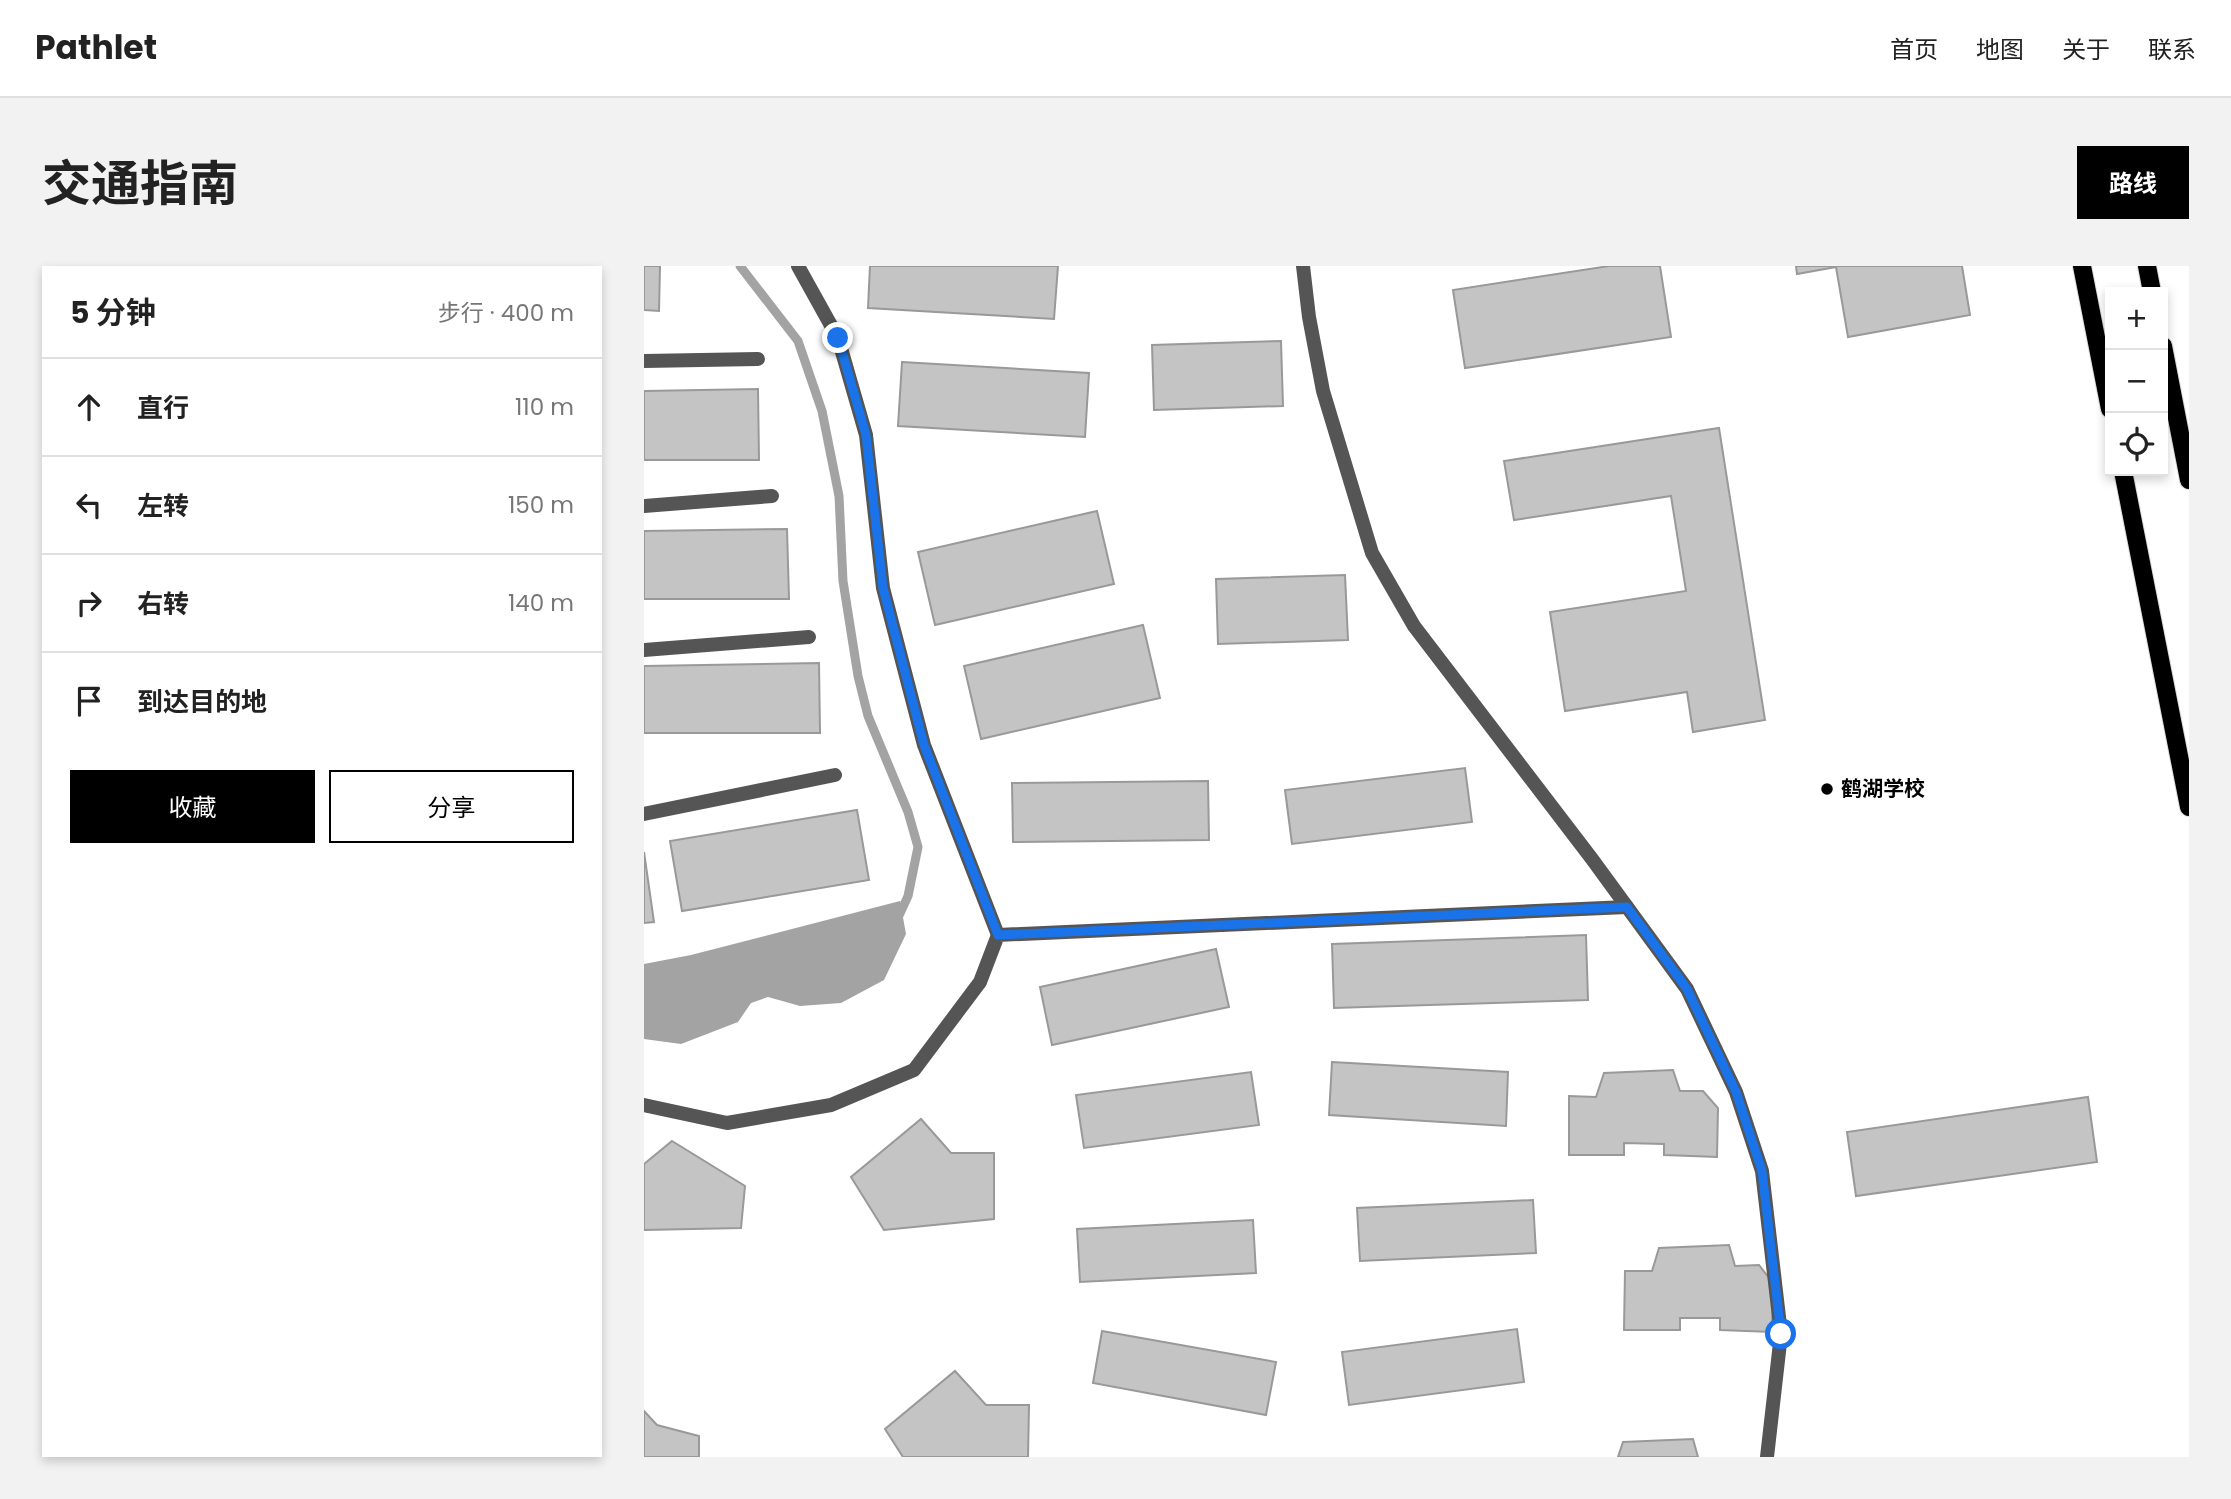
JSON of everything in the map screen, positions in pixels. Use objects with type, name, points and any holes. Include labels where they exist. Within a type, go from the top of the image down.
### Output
[{"type":"main road","points":[[2082,266],[2105,383]]},
{"type":"main road","points":[[2147,266],[2151,287]]},
{"type":"main road","points":[[2164,350],[2189,480]]},
{"type":"main road","points":[[2124,476],[2189,807]]},
{"type":"street","points":[[644,1105],[727,1123],[831,1105],[914,1070],[980,982],[998,935],[924,745],[883,588],[866,435],[838,338],[798,266]]},
{"type":"street","points":[[1303,266],[1323,391],[1372,553],[1413,626],[1687,989],[1736,1092],[1762,1171],[1781,1334],[1767,1457]]},
{"type":"street","points":[[644,361],[758,359]]},
{"type":"street","points":[[644,506],[772,496]]},
{"type":"street","points":[[644,650],[809,637]]},
{"type":"street","points":[[644,814],[835,775]]},
{"type":"street","points":[[998,935],[1627,907]]},
{"type":"shaded area","points":[[900,901],[906,934],[884,980],[841,1003],[800,1006],[768,997],[751,1003],[738,1022],[681,1044],[644,1039],[644,964],[691,955]]},
{"type":"building","points":[[644,266],[660,266],[659,311],[644,310]]},
{"type":"building","points":[[870,266],[1058,266],[1054,319],[868,308]]},
{"type":"building","points":[[1609,266],[1660,266],[1671,337],[1465,368],[1453,290]]},
{"type":"building","points":[[1796,266],[1962,266],[1970,315],[1848,337],[1836,267],[1797,274]]},
{"type":"building","points":[[1281,341],[1283,406],[1154,410],[1152,345]]},
{"type":"building","points":[[902,362],[1089,373],[1085,437],[898,426]]},
{"type":"building","points":[[758,389],[759,460],[644,460],[644,391]]},
{"type":"building","points":[[1719,428],[1765,720],[1693,732],[1687,692],[1565,711],[1550,612],[1686,591],[1671,496],[1514,520],[1504,461]]},
{"type":"building","points":[[1097,511],[1114,584],[935,625],[918,552]]},
{"type":"building","points":[[787,529],[789,599],[644,599],[644,531]]},
{"type":"building","points":[[1345,575],[1348,640],[1218,644],[1216,579]]},
{"type":"building","points":[[1143,625],[1160,698],[981,739],[964,666]]},
{"type":"building","points":[[819,663],[820,733],[644,733],[644,666]]},
{"type":"building","points":[[1465,768],[1472,822],[1292,844],[1285,790]]},
{"type":"building","points":[[1208,781],[1209,840],[1013,842],[1012,783]]},
{"type":"building","points":[[857,810],[869,880],[682,911],[670,841]]},
{"type":"building","points":[[644,852],[654,922],[644,923]]},
{"type":"building","points":[[1586,935],[1588,1000],[1334,1008],[1332,944]]},
{"type":"building","points":[[1216,949],[1229,1007],[1052,1045],[1040,987]]},
{"type":"building","points":[[1332,1062],[1508,1072],[1506,1126],[1329,1115]]},
{"type":"building","points":[[1673,1070],[1680,1091],[1703,1091],[1718,1108],[1717,1157],[1664,1155],[1664,1144],[1624,1143],[1624,1155],[1569,1155],[1569,1096],[1596,1097],[1604,1073]]},
{"type":"building","points":[[1251,1072],[1259,1125],[1084,1148],[1076,1095]]},
{"type":"building","points":[[2088,1097],[2097,1162],[1856,1196],[1847,1132]]},
{"type":"building","points":[[921,1119],[951,1153],[994,1153],[994,1219],[884,1230],[851,1177]]},
{"type":"building","points":[[672,1141],[745,1186],[741,1228],[644,1230],[644,1164]]},
{"type":"building","points":[[1533,1200],[1536,1253],[1360,1261],[1357,1208]]},
{"type":"building","points":[[1253,1220],[1256,1273],[1080,1282],[1077,1229]]},
{"type":"building","points":[[1729,1245],[1735,1266],[1759,1265],[1773,1283],[1772,1332],[1720,1330],[1720,1318],[1680,1318],[1680,1330],[1624,1330],[1625,1271],[1652,1271],[1659,1248]]},
{"type":"building","points":[[1517,1329],[1524,1382],[1349,1405],[1342,1352]]},
{"type":"building","points":[[1102,1331],[1276,1362],[1266,1415],[1093,1383]]},
{"type":"building","points":[[955,1371],[986,1405],[1029,1405],[1028,1457],[903,1457],[885,1429]]},
{"type":"building","points":[[644,1411],[657,1425],[699,1436],[699,1457],[644,1457]]},
{"type":"building","points":[[1693,1439],[1698,1457],[1618,1457],[1623,1442]]},
{"type":"waterway","points":[[740,266],[798,341],[822,411],[839,496],[843,581],[858,676],[868,716],[908,812],[918,847],[908,896],[897,920]]},
{"type":"place","name":"鹤湖学校","points":[[1827,789]]},
{"type":"route","points":[[838,338],[866,435],[883,588],[924,745],[998,935],[1627,907],[1687,989],[1736,1092],[1762,1171],[1781,1334]]}]
